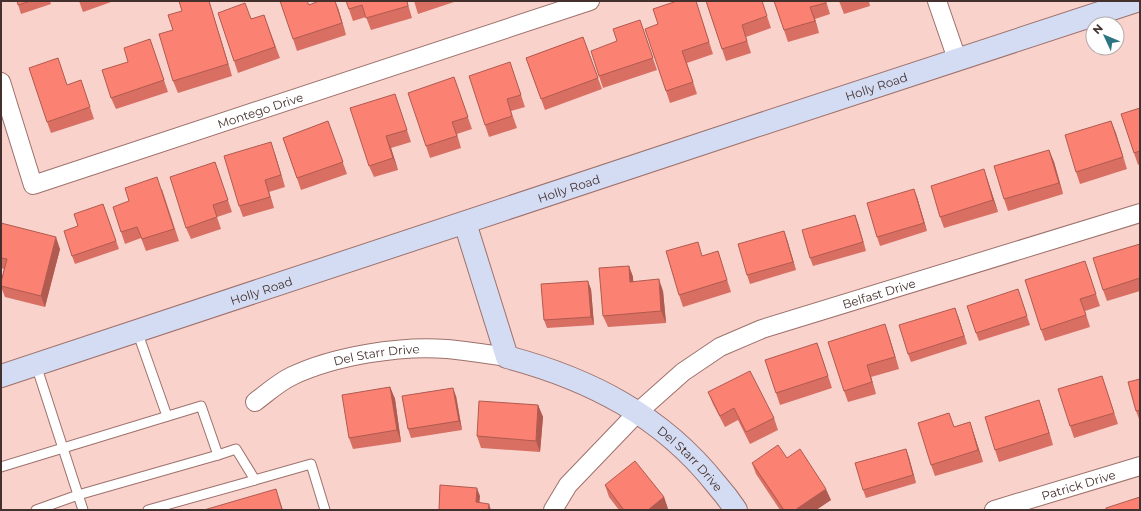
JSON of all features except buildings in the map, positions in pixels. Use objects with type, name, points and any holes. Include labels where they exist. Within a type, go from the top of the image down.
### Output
[{"type":"main road","name":"Holly Road","points":[[1,376],[1136,1]]},
{"type":"main road","points":[[465,223],[507,357]]},
{"type":"main road","name":"Del Starr Drive","points":[[507,357],[538,365],[574,379],[602,392],[638,412],[676,440],[705,470],[736,510]]},
{"type":"street","name":"Montego Drive","points":[[1,82],[33,185],[590,1]]},
{"type":"street","points":[[937,1],[957,59]]},
{"type":"street","name":"Belfast Drive","points":[[638,412],[683,372],[720,347],[762,329],[1140,214]]},
{"type":"street","name":"Del Starr Drive","points":[[255,402],[292,376],[325,364],[369,354],[410,349],[446,349],[507,357]]},
{"type":"street","points":[[553,510],[568,485],[638,412]]},
{"type":"street","name":"Patrick Drive","points":[[994,510],[1140,466]]},
{"type":"lane","points":[[137,331],[167,416]]},
{"type":"lane","points":[[36,365],[83,510]]},
{"type":"lane","points":[[1,467],[201,406],[218,455]]},
{"type":"lane","points":[[36,510],[78,495],[236,449],[255,480]]},
{"type":"lane","points":[[148,510],[311,464],[325,510]]}]
